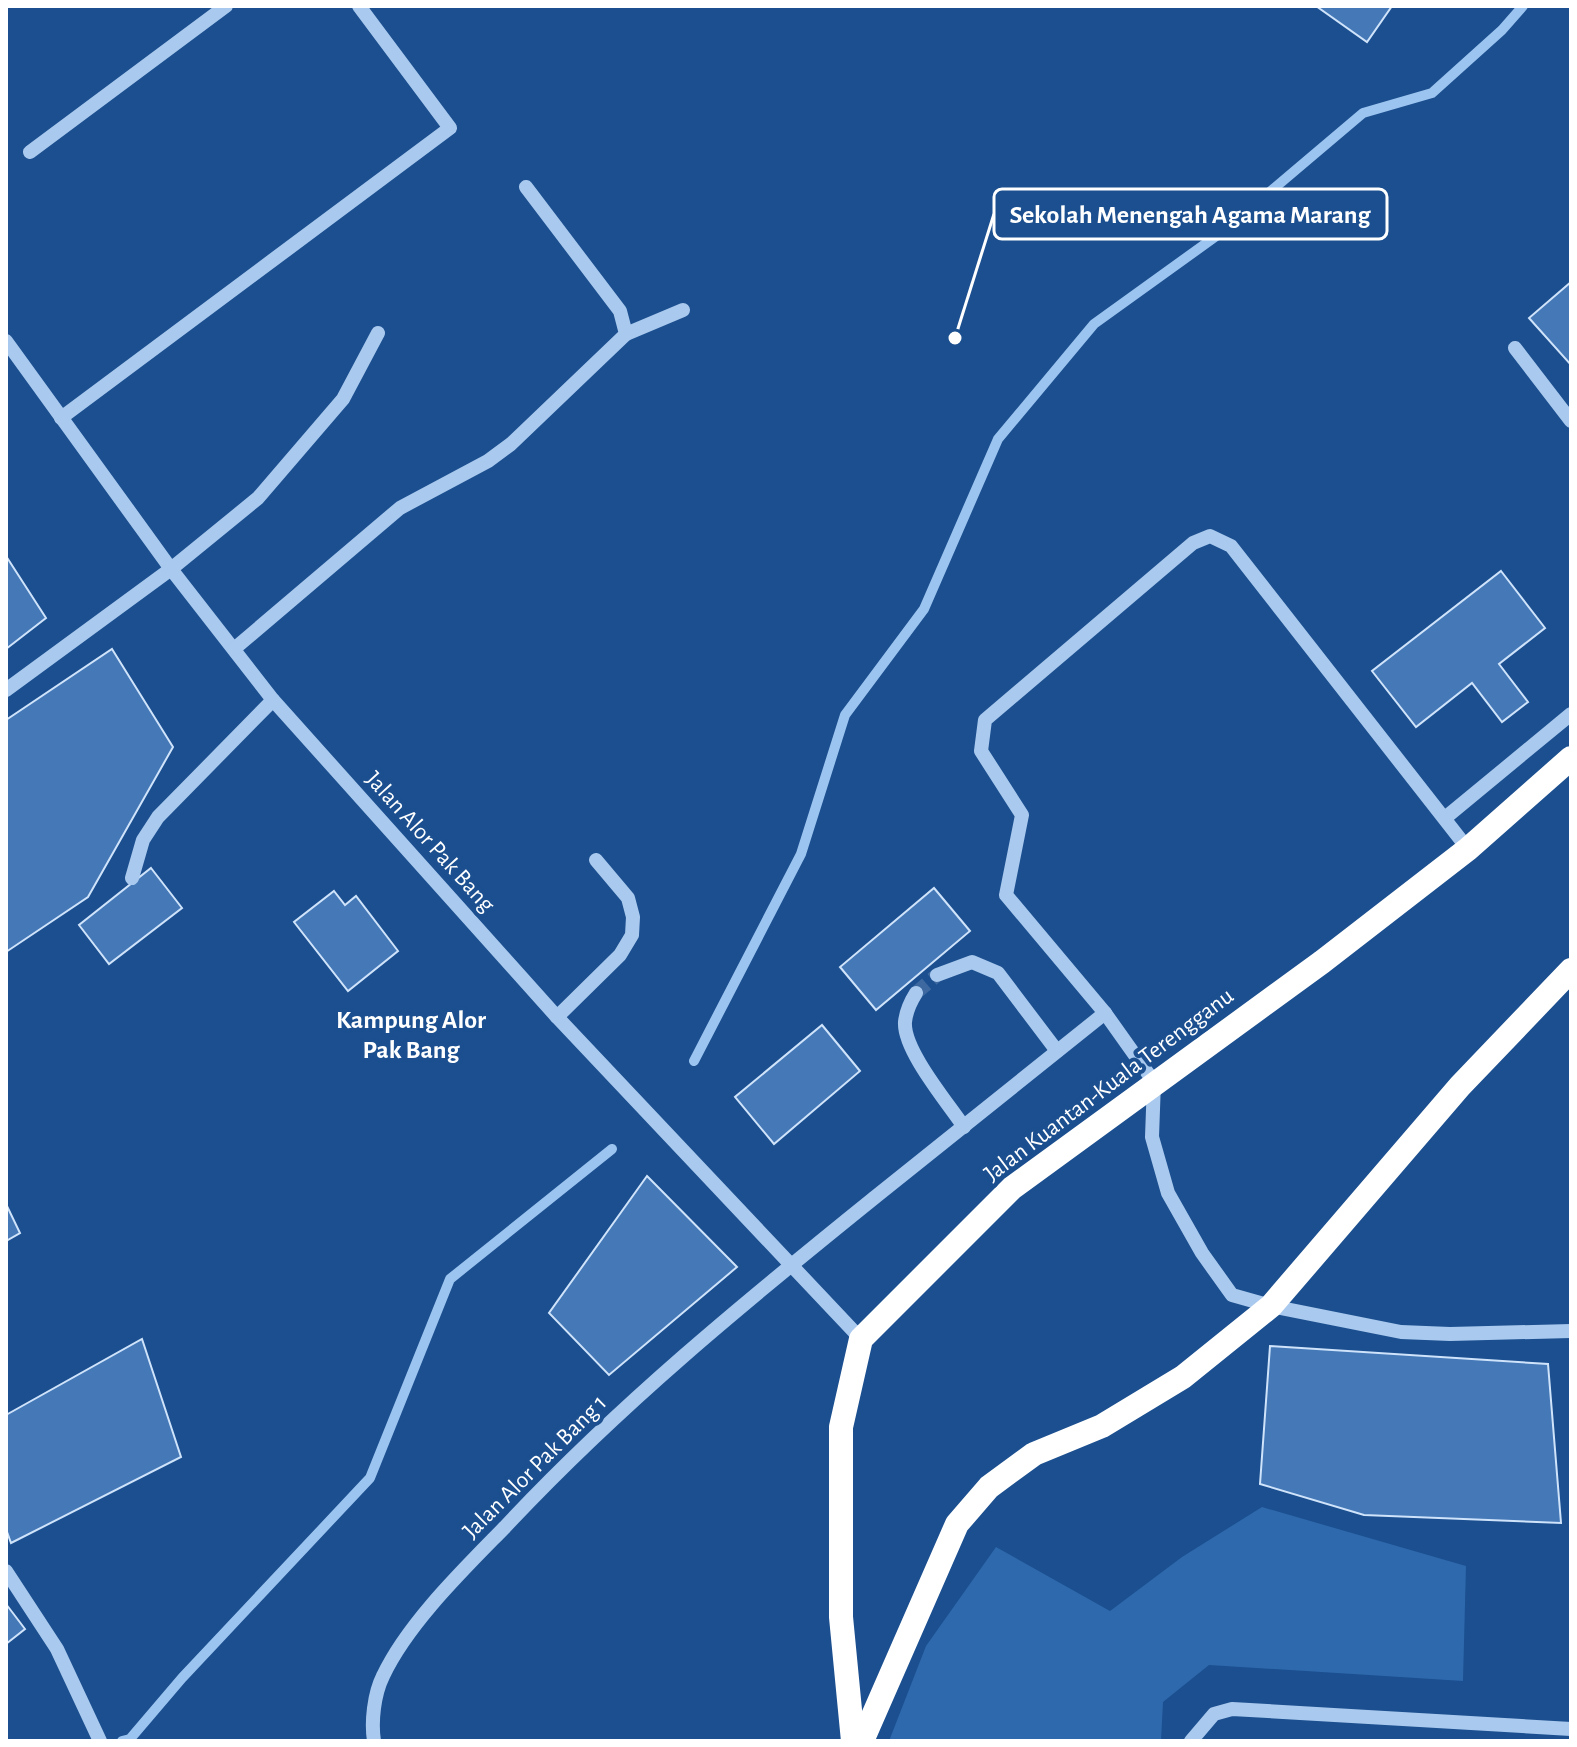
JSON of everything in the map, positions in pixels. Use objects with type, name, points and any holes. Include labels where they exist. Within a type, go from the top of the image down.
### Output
[{"type":"highway","name":"Jalan Kuantan-Kuala Terengganu","points":[[861,1339],[1012,1188],[1322,962],[1468,849],[1571,758]]},
{"type":"highway","points":[[862,1741],[957,1524],[989,1487],[1034,1454],[1102,1426],[1183,1377],[1271,1306],[1460,1086],[1571,970]]},
{"type":"highway","points":[[853,1741],[841,1617],[841,1427],[861,1339]]},
{"type":"street","points":[[30,152],[226,6]]},
{"type":"street","points":[[61,418],[450,128],[359,6]]},
{"type":"street","points":[[526,187],[620,311],[626,334]]},
{"type":"street","points":[[234,649],[400,508],[488,461],[511,444],[626,334],[683,310]]},
{"type":"street","points":[[6,690],[171,569],[258,498],[343,399],[378,333]]},
{"type":"street","name":"Jalan Alor Pak Bang","points":[[6,341],[171,569],[273,700],[557,1017],[861,1339]]},
{"type":"street","points":[[1515,348],[1571,421]]},
{"type":"street","points":[[1468,849],[1231,546],[1210,536],[1193,543],[985,720],[981,751],[1022,815],[1006,895],[1105,1013],[1154,1082],[1152,1137],[1168,1193],[1202,1253],[1232,1295],[1271,1306],[1401,1332],[1571,1331]]},
{"type":"street","points":[[132,878],[143,840],[158,817],[273,700]]},
{"type":"street","points":[[1445,818],[1571,714]]},
{"type":"street","points":[[557,1017],[620,955],[632,935],[633,917],[628,898],[596,860]]},
{"type":"street","points":[[937,975],[972,962],[998,973],[1057,1051]]},
{"type":"street","points":[[916,993],[905,1025],[910,1046],[964,1127]]},
{"type":"street","name":"Jalan Alor Pak Bang 1","points":[[374,1741],[373,1714],[382,1677],[408,1636],[450,1585],[565,1462],[674,1363],[790,1266],[1105,1013]]},
{"type":"street","points":[[6,1571],[57,1649],[100,1741]]},
{"type":"street","points":[[1191,1741],[1214,1714],[1232,1709],[1571,1729]]},
{"type":"shaded area","points":[[1262,1507],[1466,1566],[1463,1681],[1209,1665],[1163,1702],[1161,1741],[889,1741],[926,1646],[996,1547],[1110,1611],[1182,1557]]},
{"type":"building","points":[[1316,6],[1392,6],[1367,42]]},
{"type":"building","points":[[1571,282],[1571,365],[1529,318]]},
{"type":"building","points":[[6,556],[46,618],[6,649]]},
{"type":"building","points":[[1501,571],[1545,628],[1499,664],[1528,702],[1502,722],[1472,683],[1416,727],[1372,671]]},
{"type":"building","points":[[112,649],[173,747],[88,897],[6,952],[6,720]]},
{"type":"building","points":[[151,868],[182,908],[109,964],[79,925]]},
{"type":"building","points":[[934,888],[970,931],[876,1010],[840,967]]},
{"type":"building","points":[[334,891],[345,905],[356,896],[398,951],[348,991],[294,922]]},
{"type":"building","points":[[822,1025],[860,1071],[774,1144],[735,1097]]},
{"type":"building","points":[[647,1176],[737,1267],[609,1375],[549,1313]]},
{"type":"building","points":[[6,1204],[20,1233],[6,1241]]},
{"type":"building","points":[[142,1339],[181,1457],[11,1543],[6,1529],[6,1415]]},
{"type":"building","points":[[1270,1346],[1548,1364],[1561,1523],[1364,1515],[1260,1484]]},
{"type":"building","points":[[6,1604],[25,1629],[6,1644]]},
{"type":"waterway","points":[[694,1061],[801,854],[845,715],[924,609],[998,439],[1094,324],[1226,229],[1363,113],[1432,93],[1502,30],[1523,6]]},
{"type":"waterway","points":[[122,1741],[130,1739],[182,1678],[370,1478],[450,1279],[612,1149]]},
{"type":"tunnel","points":[[916,993],[937,975]]},
{"type":"place","name":"Sekolah Menengah Agama Marang","points":[[955,338]]},
{"type":"district","name":"Kampung Alor Pak Bang","points":[[411,1035]]}]
